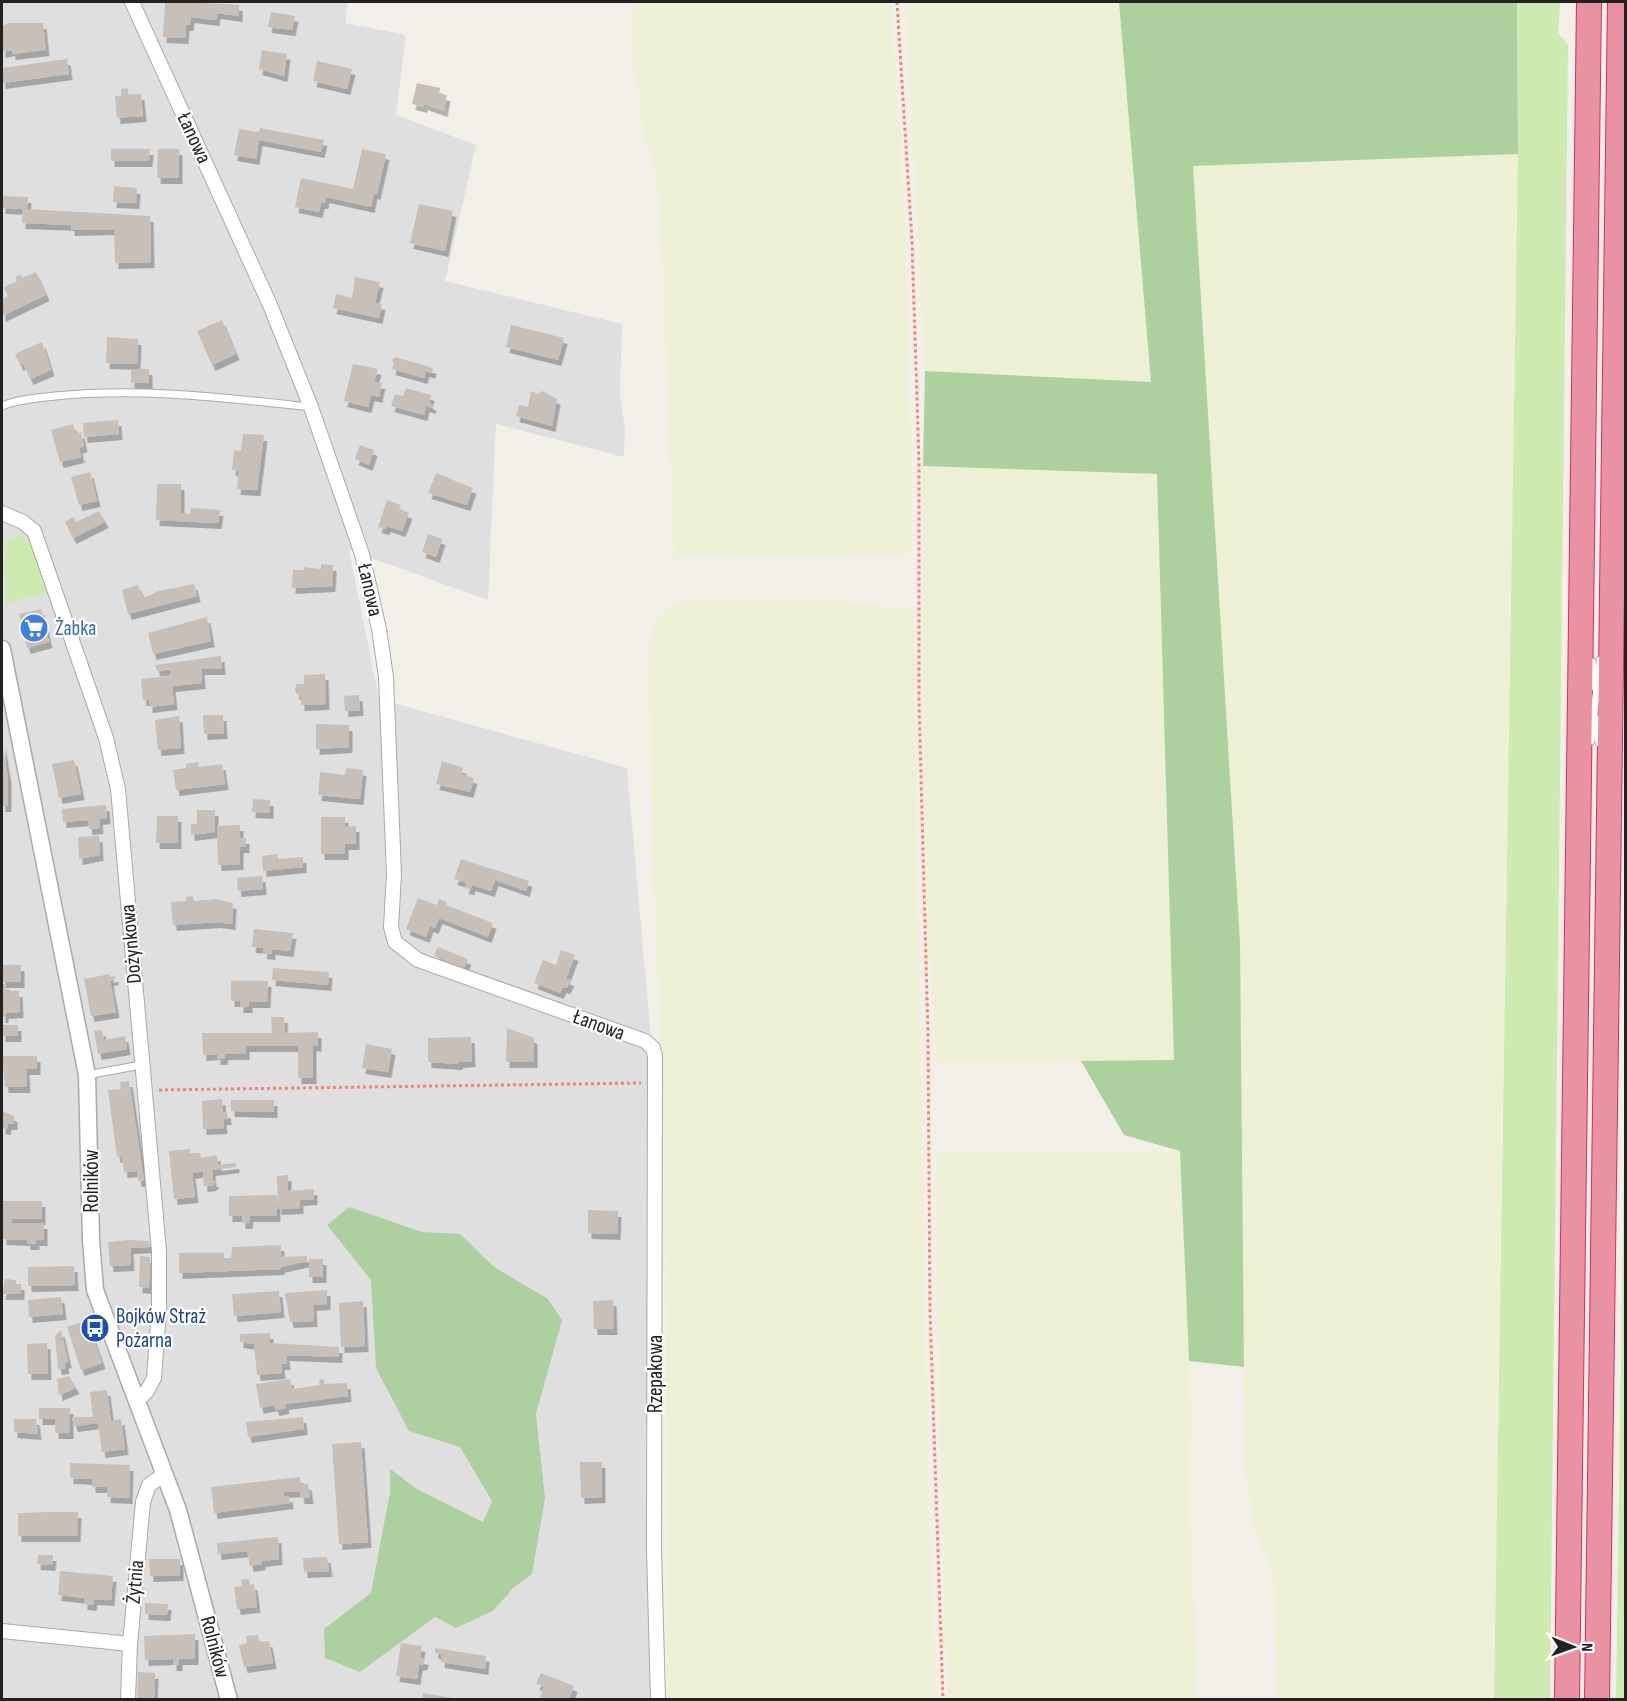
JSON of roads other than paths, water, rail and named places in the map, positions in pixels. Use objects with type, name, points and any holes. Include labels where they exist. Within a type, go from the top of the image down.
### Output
[{"type":"highway","points":[[1567,1700],[1589,2]]},
{"type":"highway","points":[[1597,1700],[1620,2]]},
{"type":"street","name":"Łanowa","points":[[132,2],[239,235],[311,407],[362,554],[379,629],[389,726],[394,874],[391,927],[395,942],[418,960],[645,1041],[653,1048]]},
{"type":"street","name":"Dożynkowa","points":[[2,513],[22,522],[34,531],[113,763],[118,789],[160,1283],[154,1377],[147,1391],[137,1401]]},
{"type":"street","name":"Rolników","points":[[2,649],[87,1075],[93,1278],[100,1306],[185,1532],[229,1700]]},
{"type":"street","name":"Rzepakowa","points":[[653,1048],[655,1083],[654,1549],[657,1700]]},
{"type":"street","name":"Żytnia","points":[[128,1700],[130,1644],[143,1502],[149,1485],[165,1474]]},
{"type":"street","points":[[2,1631],[130,1644]]},
{"type":"lane","points":[[2,406],[75,394],[134,393],[227,398],[311,407]]},
{"type":"lane","points":[[1582,555],[1590,645]]},
{"type":"lane","points":[[1603,635],[1612,556]]},
{"type":"lane","points":[[1590,748],[1602,646]]},
{"type":"lane","points":[[1591,657],[1599,747]]},
{"type":"lane","points":[[1578,850],[1589,759]]},
{"type":"lane","points":[[1601,770],[1608,849]]},
{"type":"lane","points":[[87,1075],[141,1065]]},
{"type":"place","name":"Żabka","points":[[34,628]]},
{"type":"place","name":"Bojków Straż Pożarna","points":[[95,1328]]}]
